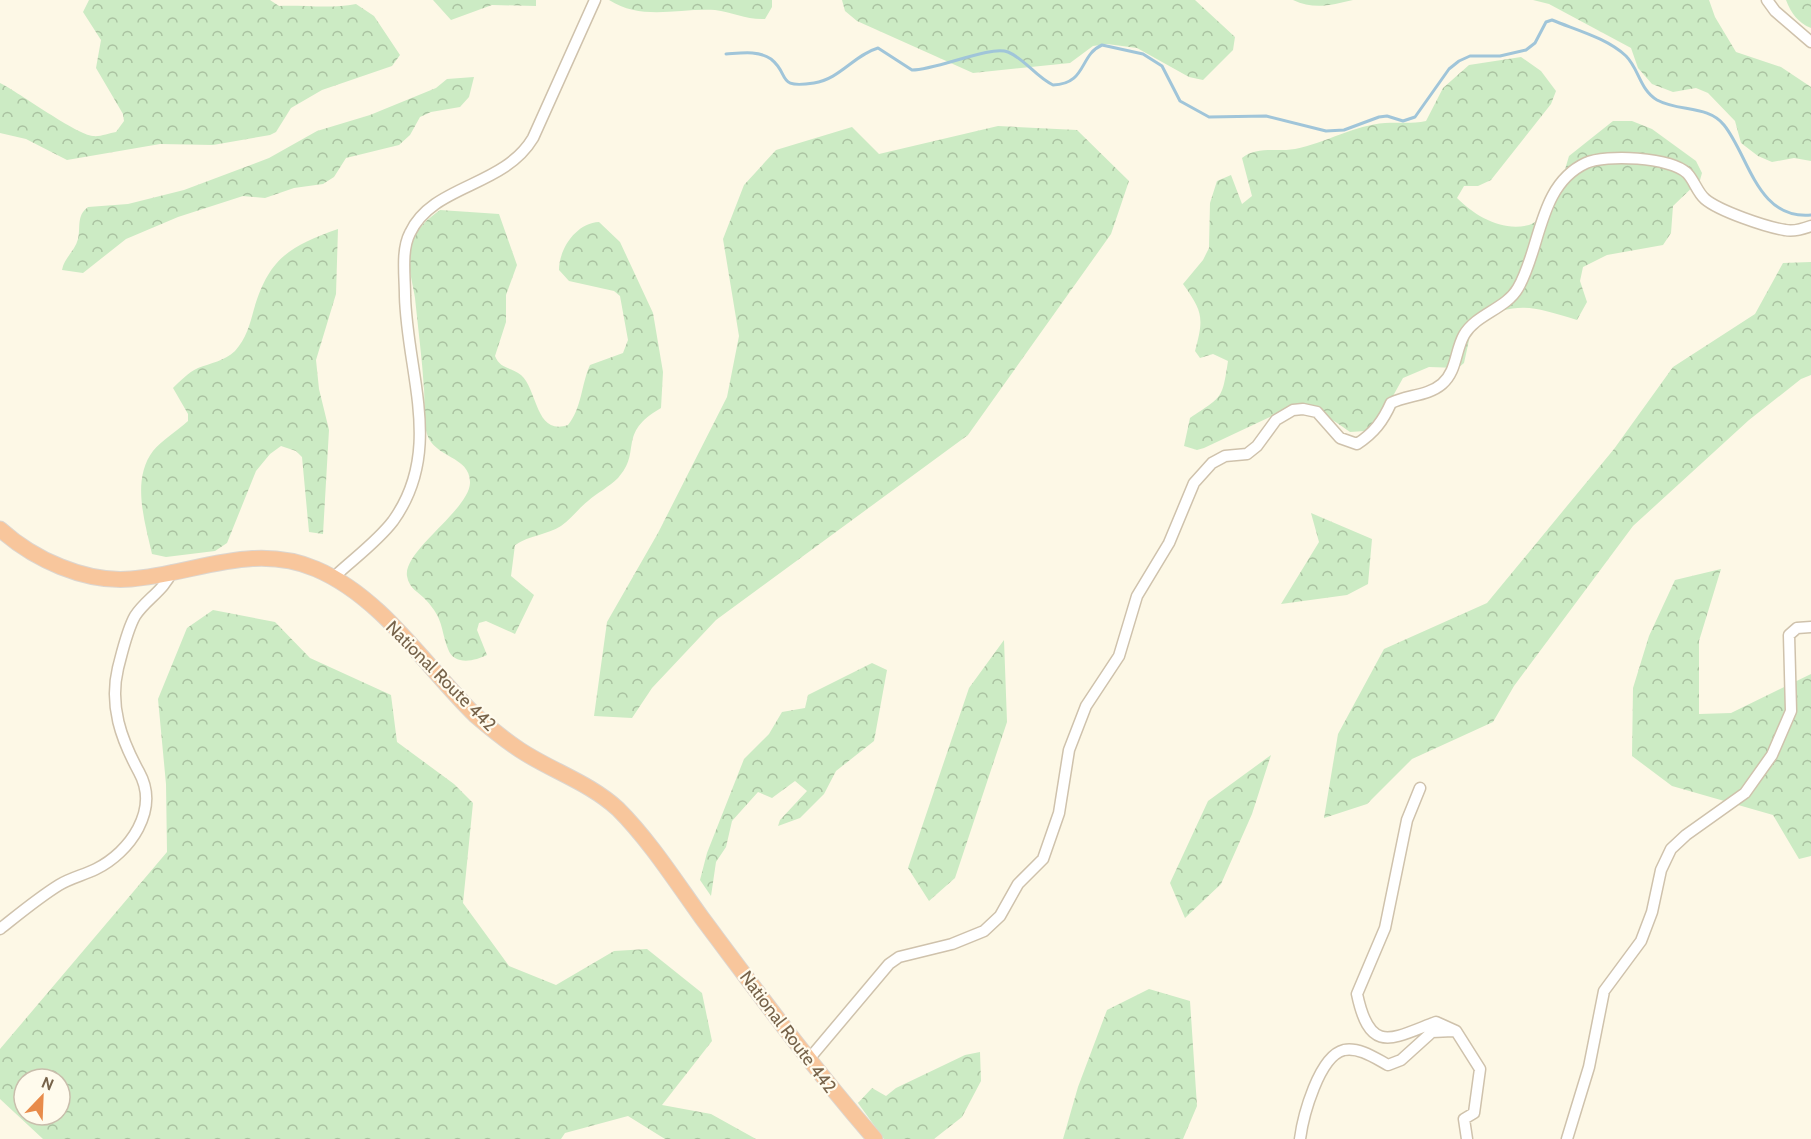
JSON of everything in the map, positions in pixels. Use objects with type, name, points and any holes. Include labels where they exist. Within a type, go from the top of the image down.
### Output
[{"type":"highway","name":"National Route 442","points":[[0,529],[28,550],[85,575],[129,579],[221,560],[254,557],[299,563],[334,577],[379,614],[475,714],[495,731],[521,751],[599,794],[618,809],[638,832],[809,1059],[875,1139]]},
{"type":"street","points":[[334,577],[391,523],[404,503],[415,477],[421,449],[417,388],[410,352],[406,308],[405,256],[409,234],[417,222],[440,201],[506,169],[523,155],[595,0]]},
{"type":"street","points":[[1767,0],[1775,11],[1811,42]]},
{"type":"street","points":[[809,1059],[889,964],[899,957],[952,944],[984,931],[1000,916],[1018,884],[1043,859],[1059,813],[1069,750],[1086,706],[1119,656],[1137,596],[1169,543],[1194,483],[1212,463],[1225,456],[1247,454],[1257,446],[1276,420],[1293,410],[1303,409],[1317,412],[1340,438],[1358,444],[1371,435],[1383,420],[1391,403],[1404,396],[1426,392],[1442,384],[1454,367],[1464,335],[1519,288],[1550,200],[1567,177],[1584,164],[1599,159],[1648,159],[1670,164],[1686,172],[1705,199],[1729,211],[1786,231],[1801,230],[1811,226]]},
{"type":"street","points":[[0,929],[60,885],[112,859],[125,848],[139,825],[145,811],[146,790],[123,742],[118,723],[115,707],[118,670],[134,617],[162,589],[172,571]]},
{"type":"street","points":[[1558,1139],[1569,1135],[1589,1067],[1604,991],[1641,940],[1652,912],[1661,870],[1671,849],[1686,835],[1745,793],[1772,755],[1791,711],[1789,635],[1797,628],[1811,627]]},
{"type":"street","points":[[1419,788],[1407,820],[1385,928],[1357,994],[1369,1029],[1381,1037],[1392,1039],[1436,1022],[1456,1031],[1480,1069],[1474,1113],[1464,1119],[1467,1139]]},
{"type":"street","points":[[1299,1139],[1311,1095],[1330,1058],[1343,1050],[1352,1050],[1363,1052],[1388,1065],[1401,1060],[1432,1032],[1456,1031]]},
{"type":"green space","points":[[89,0],[270,0],[279,6],[328,7],[356,4],[374,16],[400,55],[392,66],[322,90],[291,108],[276,132],[270,135],[213,145],[160,144],[67,160],[26,139],[0,133],[0,83],[85,134],[96,136],[116,132],[124,121],[123,114],[96,68],[101,40],[83,12]]},
{"type":"green space","points":[[433,0],[536,0],[536,6],[492,5],[451,20]]},
{"type":"green space","points":[[609,0],[772,0],[772,7],[765,19],[758,19],[715,10],[647,12],[634,10]]},
{"type":"green space","points":[[842,0],[1195,0],[1235,37],[1233,50],[1203,80],[1189,77],[1137,48],[1107,44],[1093,46],[1070,63],[973,73],[857,21],[845,11]]},
{"type":"green space","points":[[1293,0],[1353,0],[1316,6]]},
{"type":"green space","points":[[1533,0],[1709,0],[1715,17],[1736,52],[1781,67],[1811,87],[1811,161],[1794,158],[1772,162],[1758,156],[1741,143],[1735,121],[1708,93],[1696,88],[1673,92],[1652,84],[1638,68],[1631,48],[1549,4]]},
{"type":"green space","points":[[1786,0],[1811,0],[1811,28],[1795,17]]},
{"type":"green space","points":[[1521,57],[1541,71],[1556,91],[1551,104],[1491,180],[1478,186],[1464,186],[1457,198],[1472,211],[1490,221],[1509,226],[1529,225],[1553,210],[1569,156],[1613,121],[1632,121],[1652,129],[1696,161],[1702,173],[1700,180],[1673,206],[1671,233],[1663,245],[1607,255],[1583,267],[1580,281],[1587,302],[1577,320],[1547,311],[1514,308],[1473,322],[1464,363],[1458,368],[1429,367],[1403,378],[1379,421],[1365,431],[1350,432],[1316,412],[1293,406],[1204,448],[1197,450],[1184,446],[1190,418],[1215,401],[1222,391],[1228,361],[1213,354],[1200,358],[1195,351],[1200,331],[1200,316],[1195,302],[1183,284],[1203,260],[1209,248],[1210,203],[1217,181],[1231,175],[1242,204],[1252,196],[1242,158],[1248,154],[1295,149],[1374,124],[1426,121],[1443,88],[1469,65]]},
{"type":"green space","points":[[474,77],[469,97],[460,107],[431,112],[420,117],[410,135],[399,145],[346,158],[334,177],[323,184],[294,188],[265,198],[243,196],[178,217],[126,239],[83,273],[62,270],[77,243],[80,218],[88,207],[128,204],[184,190],[269,158],[317,131],[370,115],[436,88],[447,79]]},
{"type":"green space","points":[[998,126],[1077,130],[1129,181],[1111,234],[968,435],[716,620],[652,688],[632,718],[594,716],[607,622],[658,533],[727,397],[739,336],[723,239],[744,185],[776,150],[852,127],[879,154]]},
{"type":"green space","points":[[440,210],[499,214],[517,265],[506,295],[506,322],[495,356],[503,366],[517,372],[527,382],[538,410],[549,424],[557,427],[568,425],[579,404],[590,365],[623,353],[628,340],[620,296],[614,291],[569,281],[559,270],[562,254],[570,238],[591,223],[599,222],[620,242],[653,313],[663,372],[661,408],[647,417],[634,434],[629,459],[618,478],[595,495],[561,526],[515,545],[511,576],[534,595],[515,634],[486,621],[479,623],[477,630],[487,655],[465,661],[451,654],[436,613],[412,587],[407,576],[415,555],[459,505],[467,494],[470,483],[465,467],[431,442],[425,423],[422,366],[409,253],[418,231]]},
{"type":"green space","points":[[338,229],[336,294],[316,360],[319,389],[329,430],[323,534],[309,532],[302,457],[296,451],[281,446],[270,454],[256,471],[227,543],[215,551],[166,557],[152,554],[143,515],[141,488],[146,462],[153,451],[188,421],[188,414],[173,388],[195,370],[235,351],[247,331],[267,277],[284,256],[294,248]]},
{"type":"green space","points":[[1811,262],[1811,375],[1801,379],[1749,420],[1633,526],[1514,686],[1493,722],[1412,759],[1367,804],[1324,818],[1338,734],[1384,649],[1487,603],[1614,449],[1673,367],[1755,314],[1783,263]]},
{"type":"green space","points":[[1311,513],[1372,539],[1368,584],[1347,595],[1281,604],[1319,542]]},
{"type":"green space","points":[[1721,569],[1699,641],[1699,714],[1731,713],[1811,674],[1811,856],[1799,859],[1773,815],[1672,786],[1632,756],[1633,688],[1649,636],[1675,580]]},
{"type":"green space","points":[[213,610],[275,622],[310,658],[391,695],[397,742],[454,784],[473,803],[463,903],[509,966],[556,985],[614,951],[647,949],[702,993],[712,1041],[662,1105],[711,1114],[756,1139],[665,1139],[628,1116],[565,1133],[561,1139],[43,1139],[30,1127],[72,1127],[72,1067],[12,1067],[12,1110],[0,1099],[0,1049],[167,852],[166,784],[158,699],[187,628]]},
{"type":"green space","points":[[1004,640],[1007,722],[955,878],[929,901],[908,868],[969,688]]},
{"type":"green space","points":[[872,663],[887,670],[874,741],[836,771],[824,794],[800,818],[778,826],[780,820],[807,791],[795,781],[772,798],[758,792],[732,821],[726,847],[716,862],[711,896],[700,880],[707,853],[744,759],[769,734],[782,712],[805,708],[808,695]]},
{"type":"green space","points":[[1271,755],[1252,814],[1221,884],[1185,918],[1170,883],[1208,801]]},
{"type":"green space","points":[[1149,989],[1190,1001],[1197,1106],[1183,1139],[1063,1139],[1078,1087],[1107,1010]]},
{"type":"green space","points":[[980,1052],[981,1081],[962,1117],[934,1139],[884,1139],[858,1103],[872,1088],[886,1096],[896,1088],[965,1055]]},
{"type":"waterway","points":[[726,54],[761,54],[771,59],[789,82],[802,84],[823,81],[832,77],[869,51],[878,48],[912,70],[1000,51],[1014,55],[1053,85],[1072,80],[1089,55],[1102,45],[1143,54],[1162,66],[1180,101],[1209,117],[1266,116],[1326,131],[1344,130],[1379,117],[1387,116],[1403,121],[1415,117],[1449,69],[1459,61],[1470,56],[1500,56],[1526,50],[1535,43],[1546,22],[1552,20],[1601,39],[1626,56],[1647,91],[1657,100],[1702,111],[1717,119],[1733,138],[1766,197],[1778,207],[1793,214],[1811,215]]}]
